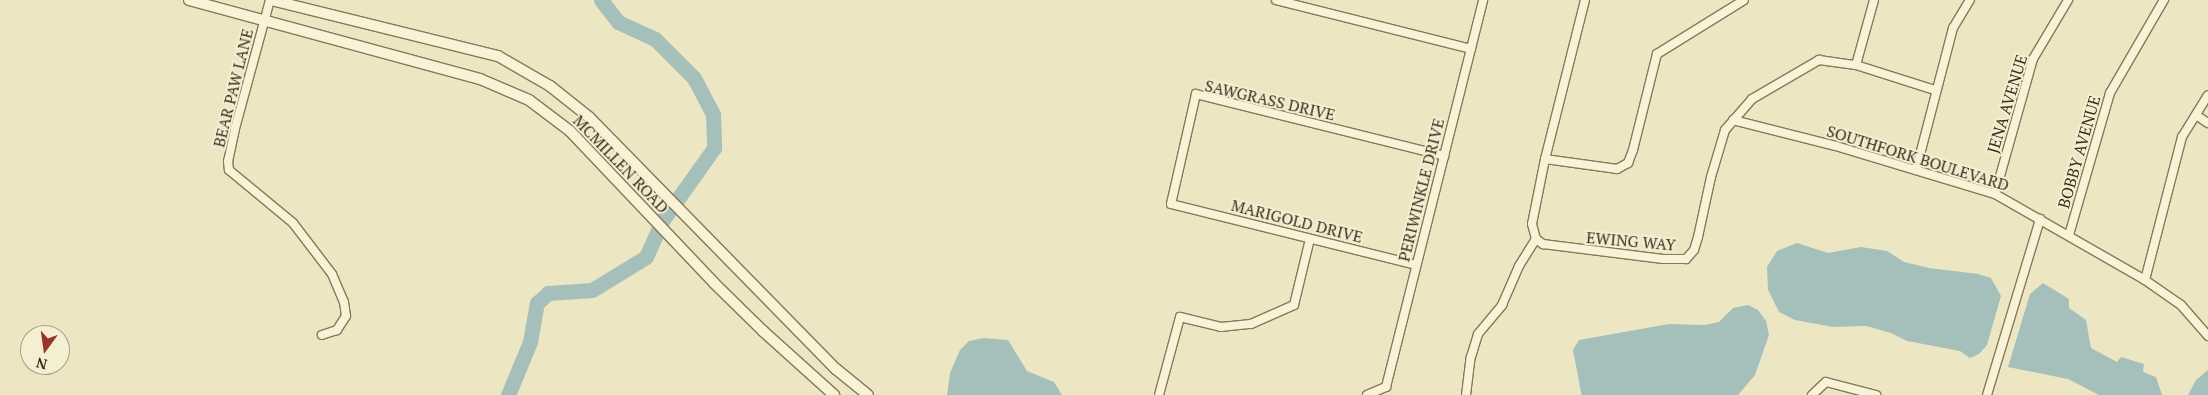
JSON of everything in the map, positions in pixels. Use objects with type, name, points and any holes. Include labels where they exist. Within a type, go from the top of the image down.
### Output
[{"type":"main road","name":"MCMILLEN ROAD","points":[[189,0],[480,79],[529,100],[570,131],[714,283],[776,343],[834,395]]},
{"type":"main road","name":"MCMILLEN ROAD","points":[[271,0],[498,56],[550,86],[589,116],[836,369],[868,395]]},
{"type":"street","name":"BEAR PAW LANE","points":[[271,0],[235,129],[228,161],[229,170],[293,223],[332,274],[344,302],[346,316],[337,330],[322,335]]},
{"type":"street","points":[[1276,0],[1471,48]]},
{"type":"street","name":"PERIWINKLE DRIVE","points":[[1366,395],[1386,387],[1483,0]]},
{"type":"street","points":[[1466,395],[1471,357],[1478,334],[1502,305],[1519,266],[1536,239],[1532,224],[1545,160],[1585,0]]},
{"type":"street","points":[[1545,160],[1617,169],[1628,163],[1657,54],[1744,0]]},
{"type":"street","points":[[1856,65],[1874,0]]},
{"type":"street","points":[[1916,170],[1935,90],[1953,28],[1970,0]]},
{"type":"street","name":"JENA AVENUE","points":[[1995,194],[2033,59],[2068,0]]},
{"type":"street","name":"BOBBY AVENUE","points":[[2069,235],[2110,93],[2164,0]]},
{"type":"street","name":"EWING WAY","points":[[1536,239],[1543,244],[1557,247],[1663,259],[1686,259],[1694,250],[1720,146],[1726,130],[1752,99],[1820,60],[1856,65],[1935,90]]},
{"type":"street","name":"SAWGRASS DRIVE","points":[[1171,204],[1196,94],[1444,156]]},
{"type":"street","points":[[2145,280],[2182,137],[2208,95]]},
{"type":"street","points":[[2196,115],[2208,123]]},
{"type":"street","name":"SOUTHFORK BOULEVARD","points":[[1733,120],[1836,146],[1995,194],[2145,280],[2180,305],[2208,333]]},
{"type":"street","name":"MARIGOLD DRIVE","points":[[1171,204],[1416,265]]},
{"type":"street","points":[[1987,395],[2040,219]]},
{"type":"street","points":[[1159,395],[1180,317],[1221,327],[1251,324],[1294,305],[1310,238]]},
{"type":"street","points":[[1812,395],[1826,382],[1876,395]]},
{"type":"water","points":[[1797,243],[1828,253],[1861,247],[1887,251],[1904,262],[1929,268],[1978,274],[1991,278],[2001,296],[1987,345],[1979,354],[1970,358],[1960,351],[1907,341],[1891,333],[1866,326],[1833,327],[1795,320],[1779,312],[1768,290],[1767,267],[1777,251]]},
{"type":"water","points":[[2043,283],[2069,299],[2069,308],[2086,320],[2091,348],[2117,362],[2121,357],[2144,364],[2143,372],[2156,377],[2162,395],[2099,395],[2068,379],[2008,367],[2030,294]]},
{"type":"water","points":[[1748,305],[1758,310],[1766,321],[1769,335],[1755,375],[1738,395],[1582,395],[1573,350],[1579,340],[1669,324],[1705,325],[1719,322],[1733,308]]},
{"type":"water","points":[[984,338],[1008,340],[1027,371],[1054,382],[1062,395],[947,395],[950,373],[960,350],[969,341]]},
{"type":"water","points":[[2208,370],[2208,395],[2188,395],[2196,380]]},
{"type":"waterway","points":[[601,0],[618,22],[655,39],[694,78],[713,114],[714,148],[662,221]]},
{"type":"waterway","points":[[508,395],[530,342],[537,303],[548,293],[592,290],[646,257],[658,230]]}]
